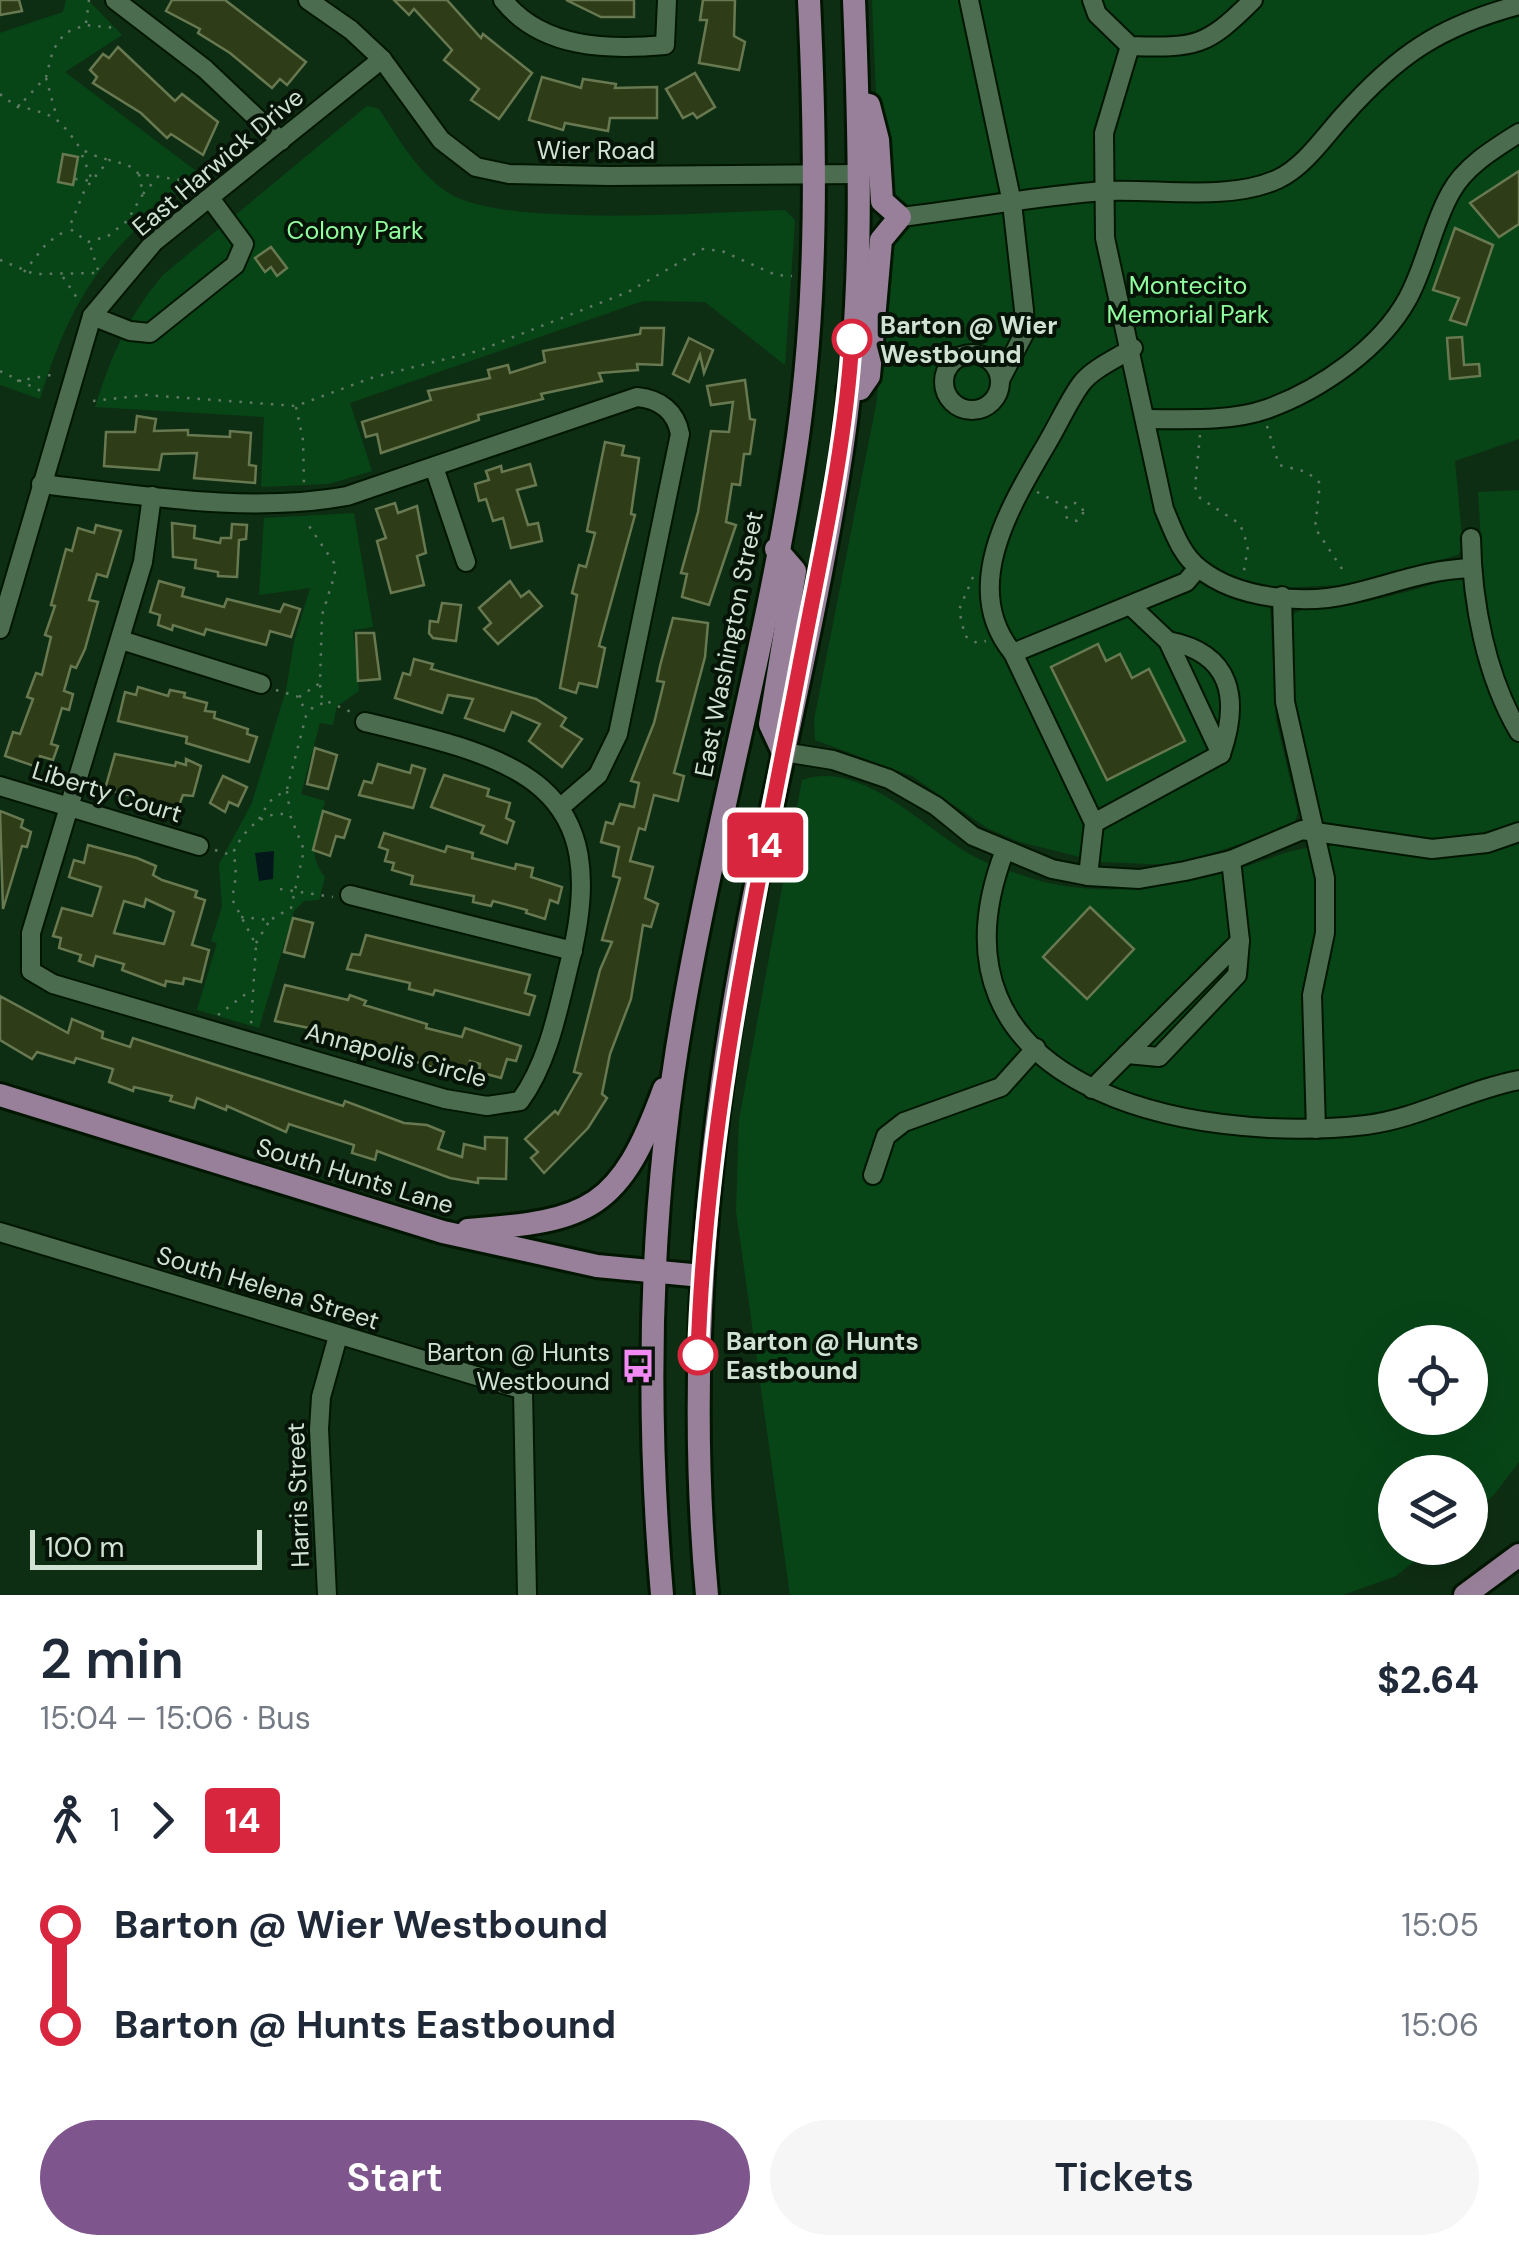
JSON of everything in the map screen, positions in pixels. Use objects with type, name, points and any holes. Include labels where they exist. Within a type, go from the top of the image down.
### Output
[{"type":"main road","name":"East Washington Street","points":[[662,1595],[651,1454],[653,1273],[677,1053],[798,437],[818,172],[809,0]]},
{"type":"main road","points":[[707,1595],[696,1432],[702,1276],[732,1016],[843,444],[861,174],[854,0]]},
{"type":"main road","points":[[848,390],[860,388],[869,376],[882,240],[900,217],[882,200],[875,122],[869,106],[858,103]]},
{"type":"main road","points":[[776,549],[795,571],[770,724],[783,752]]},
{"type":"main road","points":[[444,1232],[542,1225],[576,1214],[603,1198],[626,1173],[648,1136],[677,1053]]},
{"type":"main road","name":"South Hunts Lane","points":[[0,1095],[444,1232],[597,1266],[702,1276]]},
{"type":"main road","points":[[1464,1595],[1519,1555]]},
{"type":"street","points":[[115,0],[213,76],[281,142]]},
{"type":"street","name":"Wier Road","points":[[308,0],[351,30],[382,59],[441,140],[476,167],[509,174],[610,176],[861,174]]},
{"type":"street","points":[[504,0],[532,27],[573,43],[632,48],[665,45],[668,0]]},
{"type":"street","points":[[969,0],[1012,203],[1024,332],[1000,380]]},
{"type":"street","points":[[1092,0],[1096,14],[1130,46],[1178,47],[1218,35],[1253,0]]},
{"type":"street","points":[[900,217],[1103,191],[1236,189],[1278,179],[1302,161],[1379,76],[1415,47],[1457,22],[1519,5]]},
{"type":"street","points":[[1130,46],[1104,133],[1105,238],[1164,509],[1177,540],[1198,568],[1233,588],[1282,596],[1350,594],[1434,570],[1471,568]]},
{"type":"street","name":"East Harwick Drive","points":[[0,629],[92,316],[154,242],[382,59]]},
{"type":"street","points":[[1146,419],[1199,419],[1265,410],[1325,380],[1376,339],[1408,299],[1452,190],[1482,156],[1519,133]]},
{"type":"street","points":[[92,316],[130,331],[150,333],[234,265],[244,244],[210,198]]},
{"type":"street","points":[[1088,876],[1094,823],[1013,653],[1000,637],[990,576],[999,532],[1084,380],[1132,348]]},
{"type":"street","points":[[41,484],[152,496],[300,504],[347,496],[638,397],[659,402],[678,423],[680,434],[618,734],[598,775],[562,806],[506,762],[365,722]]},
{"type":"street","points":[[434,467],[466,562]]},
{"type":"street","name":"Annapolis Circle","points":[[152,496],[150,538],[30,933],[31,971],[53,984],[445,1099],[505,1106],[520,1101],[537,1071],[582,912],[577,850],[562,806]]},
{"type":"street","points":[[1470,538],[1471,568],[1491,670],[1519,732]]},
{"type":"street","points":[[1013,653],[1186,582],[1198,568]]},
{"type":"street","points":[[1282,596],[1285,702],[1299,776],[1316,828],[1324,878],[1324,933],[1312,995],[1316,1129]]},
{"type":"street","points":[[1132,606],[1168,640],[1221,754]]},
{"type":"street","points":[[121,640],[261,684]]},
{"type":"street","points":[[1094,823],[1221,754],[1232,723],[1228,683],[1211,658],[1192,645],[1168,640]]},
{"type":"street","points":[[783,752],[832,760],[889,779],[973,836],[1052,869],[1088,876],[1139,880],[1231,860],[1302,830],[1316,828],[1432,849],[1487,843],[1519,832]]},
{"type":"street","name":"Liberty Court","points":[[0,786],[199,846]]},
{"type":"street","points":[[1005,850],[988,892],[990,974],[1006,1009],[1036,1048],[1092,1089],[1144,1110],[1204,1124],[1316,1129],[1413,1118],[1518,1080]]},
{"type":"street","points":[[1092,1089],[1240,941],[1231,860]]},
{"type":"street","points":[[350,895],[573,952]]},
{"type":"street","points":[[873,1175],[886,1136],[904,1122],[1001,1086],[1036,1048]]},
{"type":"street","name":"South Helena Street","points":[[0,1232],[522,1390],[527,1595]]},
{"type":"street","name":"Harris Street","points":[[327,1595],[318,1429],[321,1397],[338,1336]]},
{"type":"path","points":[[85,24],[89,0]]},
{"type":"path","points":[[18,108],[46,77],[54,50],[65,34],[85,24],[118,28]]},
{"type":"path","points":[[46,77],[57,120],[81,152],[92,182]]},
{"type":"path","points":[[0,94],[18,108],[57,120]]},
{"type":"path","points":[[81,152],[128,165],[139,174],[174,175],[195,182]]},
{"type":"path","points":[[24,272],[48,243],[69,228],[82,193],[109,160]]},
{"type":"path","points":[[139,174],[143,194]]},
{"type":"path","points":[[88,242],[117,230],[158,177]]},
{"type":"path","points":[[75,180],[92,182]]},
{"type":"path","points":[[0,260],[24,272],[98,272],[88,242],[69,228]]},
{"type":"path","points":[[93,400],[146,395],[296,406],[374,376],[478,351],[628,292],[693,251],[712,248],[776,275],[796,276]]},
{"type":"path","points":[[61,275],[79,301]]},
{"type":"path","points":[[0,370],[45,393]]},
{"type":"path","points":[[16,381],[51,374]]},
{"type":"path","points":[[296,406],[304,452],[303,490]]},
{"type":"path","points":[[1265,410],[1272,452],[1279,465],[1307,472],[1320,483],[1315,528],[1345,570],[1350,594]]},
{"type":"path","points":[[1199,419],[1195,487],[1206,504],[1240,524],[1248,546],[1240,580],[1233,588]]},
{"type":"path","points":[[1023,485],[1067,508]]},
{"type":"path","points":[[304,519],[334,564],[322,615],[320,683],[326,702]]},
{"type":"path","points":[[990,576],[972,578],[959,610],[969,640],[977,643],[1000,637]]},
{"type":"path","points":[[261,684],[299,696],[320,683]]},
{"type":"path","points":[[299,696],[306,716]]},
{"type":"path","points":[[251,1041],[256,945],[270,920],[291,908],[304,843],[290,815],[287,789],[306,716],[313,707],[326,702],[340,705],[365,722]]},
{"type":"path","points":[[256,945],[232,900],[234,856],[238,842],[269,802],[287,789]]},
{"type":"path","points":[[258,820],[274,812],[290,815]]},
{"type":"path","points":[[199,846],[234,856]]},
{"type":"path","points":[[280,890],[294,889],[320,898],[350,895]]},
{"type":"path","points":[[240,917],[270,920]]},
{"type":"path","points":[[208,1028],[222,1010],[252,990]]},
{"type":"green space","points":[[66,0],[88,0],[122,35],[65,72],[200,174],[142,224],[99,272],[67,327],[40,399],[0,385],[0,33],[63,12]]},
{"type":"green space","name":"Montecito Memorial Park","points":[[872,0],[1519,0],[1519,439],[1455,461],[1463,547],[1458,555],[1345,585],[1269,588],[1276,720],[1298,813],[1293,827],[1175,865],[1100,862],[1020,842],[987,828],[912,776],[815,740],[814,720],[877,400],[886,248],[885,143],[876,92]]},
{"type":"green space","name":"Colony Park","points":[[367,106],[379,109],[409,154],[436,184],[474,203],[512,211],[609,216],[785,210],[795,220],[785,365],[705,302],[643,301],[350,403],[372,471],[329,484],[261,487],[264,417],[95,407],[122,338],[163,275]]},
{"type":"green space","points":[[1519,490],[1519,1462],[1488,1500],[1488,1455],[1378,1455],[1378,1565],[1410,1565],[1396,1576],[1343,1595],[790,1595],[736,1211],[739,1120],[802,780],[825,776],[872,789],[983,861],[1027,877],[1081,888],[1136,888],[1191,881],[1296,850],[1332,846],[1319,813],[1294,710],[1289,620],[1302,610],[1368,601],[1483,571],[1478,492]]},
{"type":"green space","points":[[354,513],[373,627],[353,630],[359,691],[337,706],[333,725],[320,723],[301,794],[325,801],[314,850],[325,877],[319,900],[304,901],[294,911],[259,1028],[197,1010],[217,943],[211,941],[222,907],[219,864],[252,803],[286,690],[294,642],[310,588],[259,595],[264,518]]},
{"type":"shaded area","points":[[274,851],[273,879],[259,881],[255,853]]},
{"type":"building","points":[[0,0],[19,0],[22,11],[0,15]]},
{"type":"building","points":[[172,0],[225,0],[306,62],[287,85],[280,79],[272,88],[230,53],[198,33],[200,29],[166,11]]},
{"type":"building","points":[[394,0],[447,0],[481,38],[483,34],[532,73],[499,119],[471,100],[479,89],[444,60],[452,50],[414,9],[409,15]]},
{"type":"building","points":[[566,0],[634,0],[634,17],[601,17]]},
{"type":"building","points":[[703,0],[735,0],[734,36],[745,42],[739,70],[699,63],[707,20],[700,20]]},
{"type":"building","points":[[118,47],[175,101],[182,94],[218,122],[203,155],[171,134],[167,138],[141,113],[93,83],[97,77],[90,70],[103,54],[109,58]]},
{"type":"building","points":[[695,73],[715,107],[697,118],[693,113],[683,118],[666,89]]},
{"type":"building","points":[[542,77],[581,88],[583,79],[616,84],[615,88],[657,87],[657,118],[610,118],[608,131],[565,123],[563,130],[529,120]]},
{"type":"building","points":[[63,154],[78,157],[73,185],[58,182]]},
{"type":"building","points":[[1519,171],[1519,224],[1499,237],[1470,203]]},
{"type":"building","points":[[1455,228],[1493,245],[1466,325],[1450,320],[1459,298],[1433,290]]},
{"type":"building","points":[[271,247],[287,268],[277,276],[271,267],[265,272],[255,258]]},
{"type":"building","points":[[641,328],[664,328],[662,365],[637,364],[638,370],[599,373],[602,381],[541,394],[543,399],[478,415],[479,420],[381,453],[377,434],[366,437],[362,422],[431,400],[428,391],[490,378],[488,370],[508,365],[510,373],[545,362],[543,351],[640,334]]},
{"type":"building","points":[[1462,337],[1464,365],[1479,364],[1480,376],[1450,379],[1447,338]]},
{"type":"building","points":[[689,338],[713,350],[704,373],[700,355],[689,382],[673,374]]},
{"type":"building","points":[[745,380],[750,419],[755,420],[750,454],[744,454],[740,485],[732,484],[726,522],[736,525],[709,605],[682,597],[687,574],[681,573],[698,512],[711,431],[729,432],[733,402],[711,405],[707,386]]},
{"type":"building","points":[[137,416],[156,419],[154,431],[188,430],[188,435],[230,437],[230,431],[251,433],[249,465],[256,466],[255,483],[194,478],[197,453],[162,454],[159,470],[104,466],[106,432],[135,432]]},
{"type":"building","points":[[605,442],[624,446],[622,455],[639,458],[631,514],[635,515],[599,646],[605,648],[597,687],[579,683],[576,693],[560,688],[577,595],[572,593],[579,565],[586,567],[595,533],[587,531]]},
{"type":"building","points":[[530,464],[536,485],[517,490],[528,525],[538,523],[542,541],[511,548],[503,518],[493,521],[486,499],[479,501],[475,484],[489,480],[486,471],[501,466],[502,472]]},
{"type":"building","points":[[395,503],[398,513],[417,506],[426,553],[417,556],[424,585],[391,593],[377,541],[386,538],[376,509]]},
{"type":"building","points":[[172,523],[195,526],[194,538],[220,543],[221,538],[231,538],[232,524],[247,525],[246,539],[239,540],[237,577],[218,576],[218,572],[195,568],[196,560],[173,557]]},
{"type":"building","points":[[96,525],[121,531],[107,577],[97,574],[89,600],[98,602],[85,649],[76,668],[71,666],[64,691],[73,694],[69,710],[62,708],[51,744],[58,746],[53,760],[40,756],[37,767],[5,756],[13,732],[20,734],[33,699],[27,697],[36,673],[42,675],[51,637],[45,635],[66,549],[72,551],[78,528],[94,533]]},
{"type":"building","points":[[159,581],[184,588],[182,596],[224,607],[227,599],[280,612],[284,604],[300,609],[291,637],[270,631],[266,645],[206,629],[204,635],[173,625],[172,630],[158,625],[160,615],[150,612]]},
{"type":"building","points":[[510,581],[521,597],[529,591],[542,606],[498,644],[484,629],[491,623],[479,608]]},
{"type":"building","points":[[442,603],[461,605],[456,641],[433,638],[429,633],[430,621],[438,622]]},
{"type":"building","points":[[673,618],[708,623],[705,657],[674,773],[684,776],[678,801],[654,795],[645,830],[639,828],[630,861],[653,867],[645,898],[658,904],[651,927],[643,925],[631,999],[610,1054],[602,1094],[607,1098],[588,1128],[544,1173],[531,1158],[538,1152],[525,1139],[555,1111],[558,1114],[581,1074],[574,1072],[600,970],[612,942],[602,940],[620,878],[613,876],[619,847],[601,842],[606,822],[613,824],[620,804],[634,807],[639,783],[631,781],[654,723],[664,682],[657,681]]},
{"type":"building","points":[[356,633],[374,633],[380,679],[358,681]]},
{"type":"building","points":[[1098,644],[1106,661],[1120,654],[1132,678],[1149,669],[1185,741],[1107,780],[1051,667]]},
{"type":"building","points":[[414,659],[433,664],[431,669],[536,699],[566,718],[561,726],[582,739],[562,767],[529,741],[540,724],[512,712],[504,731],[465,718],[473,699],[448,695],[442,713],[395,698],[403,673],[410,675]]},
{"type":"building","points":[[138,687],[168,696],[170,690],[185,693],[184,697],[207,703],[205,711],[215,712],[214,718],[248,729],[247,734],[257,737],[249,762],[186,743],[187,737],[118,721],[125,692],[136,695]]},
{"type":"building","points":[[315,748],[337,755],[328,789],[307,784]]},
{"type":"building","points":[[115,754],[175,766],[176,762],[186,765],[186,759],[201,766],[193,796],[183,795],[178,808],[105,789]]},
{"type":"building","points":[[378,764],[410,773],[412,765],[425,769],[413,808],[359,795],[364,781],[372,783]]},
{"type":"building","points":[[444,775],[489,789],[487,796],[510,803],[506,818],[514,822],[507,843],[481,833],[484,826],[431,807]]},
{"type":"building","points":[[223,776],[247,787],[238,806],[229,802],[225,812],[210,803]]},
{"type":"building","points":[[0,811],[23,820],[21,827],[31,832],[27,847],[22,846],[3,909]]},
{"type":"building","points":[[323,811],[350,820],[344,838],[336,836],[330,856],[313,850]]},
{"type":"building","points":[[384,833],[445,852],[447,846],[473,853],[472,858],[515,869],[516,864],[533,868],[531,877],[562,887],[558,903],[550,900],[545,919],[493,901],[491,906],[473,902],[474,896],[411,884],[413,876],[392,870],[394,863],[385,861],[388,850],[379,847]]},
{"type":"building","points":[[88,845],[156,866],[153,875],[197,891],[195,897],[205,900],[192,945],[209,950],[201,982],[184,978],[183,984],[166,981],[165,986],[122,970],[124,964],[96,956],[93,966],[79,961],[81,955],[59,948],[61,938],[53,936],[62,908],[92,916],[101,887],[69,877],[74,860],[84,863]],"holes":[[[146,899],[174,912],[164,944],[114,933],[124,901],[144,907]]]},
{"type":"building","points":[[1090,907],[1134,949],[1087,999],[1043,957]]},
{"type":"building","points":[[293,918],[313,923],[304,957],[284,952]]},
{"type":"building","points":[[366,935],[530,975],[525,993],[535,996],[529,1015],[435,990],[433,995],[409,989],[410,983],[347,969],[352,954],[360,955]]},
{"type":"building","points":[[285,985],[348,1000],[350,995],[366,1001],[364,1005],[427,1024],[426,1028],[462,1037],[465,1028],[521,1046],[516,1061],[507,1059],[501,1078],[479,1072],[480,1064],[470,1061],[466,1072],[439,1064],[438,1069],[314,1029],[275,1021]]},
{"type":"building","points":[[0,996],[68,1033],[72,1019],[103,1032],[102,1038],[130,1047],[133,1038],[343,1106],[345,1101],[404,1123],[427,1125],[444,1132],[438,1149],[462,1157],[464,1144],[485,1149],[485,1137],[507,1138],[506,1179],[478,1178],[478,1183],[450,1178],[377,1151],[375,1160],[352,1153],[354,1145],[289,1124],[286,1132],[227,1106],[226,1110],[197,1098],[194,1108],[170,1101],[172,1096],[134,1087],[133,1091],[109,1082],[113,1069],[76,1058],[74,1063],[37,1052],[32,1059],[0,1040]]},
{"type":"bus line","name":"14","points":[[698,1355],[711,1178],[732,1016],[843,444],[852,339]]},
{"type":"place","name":"Barton @ Wier Westbound","points":[[852,339]]},
{"type":"place","name":"Barton @ Hunts Eastbound","points":[[698,1355]]},
{"type":"place","name":"Barton @ Hunts Westbound","points":[[638,1366]]}]
